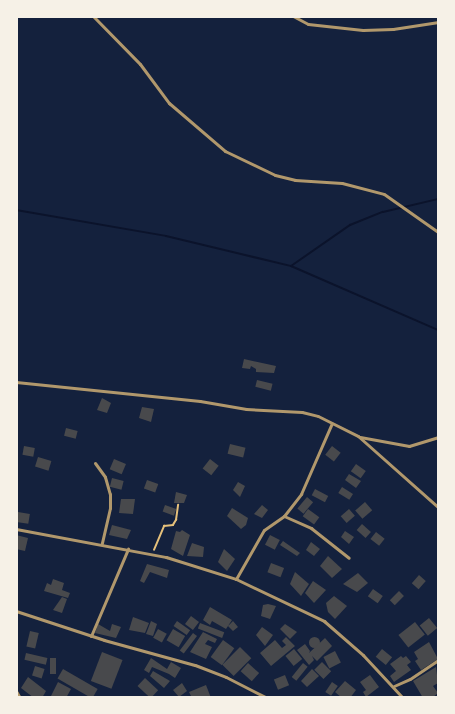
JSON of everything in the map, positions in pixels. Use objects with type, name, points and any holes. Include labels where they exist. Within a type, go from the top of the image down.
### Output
[{"type":"street","points":[[93,16],[140,64],[169,103],[225,151],[284,178],[342,183],[384,194],[438,232]]},
{"type":"street","points":[[293,16],[316,25],[363,30],[393,29],[438,22]]},
{"type":"street","points":[[16,382],[200,401],[246,409],[302,412],[358,436],[438,507]]},
{"type":"street","points":[[236,579],[264,530],[284,516],[294,505],[315,469],[332,423]]},
{"type":"street","points":[[358,436],[410,446],[438,436]]},
{"type":"street","points":[[95,463],[105,477],[110,494],[110,507],[102,544]]},
{"type":"street","points":[[284,516],[311,528],[349,558]]},
{"type":"street","points":[[16,529],[128,549],[236,579],[324,621],[363,655],[403,698]]},
{"type":"street","points":[[91,636],[128,549]]},
{"type":"street","points":[[16,611],[91,636],[201,667],[267,698]]},
{"type":"street","points":[[394,686],[410,679],[438,660]]},
{"type":"street","points":[[16,691],[20,698]]},
{"type":"path","points":[[148,554],[156,548],[164,526],[173,525],[178,505]]},
{"type":"building","points":[[244,359],[276,366],[274,373],[256,372],[256,369],[251,366],[250,369],[242,368]]},
{"type":"building","points":[[257,380],[273,384],[271,391],[255,387]]},
{"type":"building","points":[[102,398],[111,403],[107,413],[97,410]]},
{"type":"building","points":[[142,407],[154,409],[151,422],[139,418]]},
{"type":"building","points":[[66,428],[78,431],[76,439],[64,436]]},
{"type":"building","points":[[230,444],[246,448],[243,458],[228,454]]},
{"type":"building","points":[[24,446],[35,448],[33,457],[22,455]]},
{"type":"building","points":[[332,446],[341,453],[334,461],[325,455]]},
{"type":"building","points":[[38,457],[51,461],[48,471],[35,467]]},
{"type":"building","points":[[114,459],[126,464],[122,474],[110,469]]},
{"type":"building","points":[[210,459],[219,466],[211,475],[203,468]]},
{"type":"building","points":[[356,464],[366,471],[361,478],[351,471]]},
{"type":"building","points":[[349,474],[361,481],[356,488],[345,480]]},
{"type":"building","points":[[112,478],[124,481],[121,490],[110,487]]},
{"type":"building","points":[[147,480],[158,484],[155,493],[144,488]]},
{"type":"building","points":[[238,482],[245,486],[240,497],[233,490]]},
{"type":"building","points":[[342,487],[353,494],[349,500],[338,493]]},
{"type":"building","points":[[315,489],[328,496],[325,502],[312,495]]},
{"type":"building","points":[[176,492],[187,495],[184,503],[174,503]]},
{"type":"building","points":[[307,497],[313,502],[303,514],[297,508]]},
{"type":"building","points":[[121,499],[135,499],[133,514],[119,513]]},
{"type":"building","points":[[365,502],[372,510],[362,519],[355,511]]},
{"type":"building","points":[[165,505],[176,509],[174,516],[163,512]]},
{"type":"building","points":[[262,505],[268,510],[262,518],[254,514]]},
{"type":"building","points":[[232,508],[248,518],[246,525],[241,529],[227,516]]},
{"type":"building","points":[[308,509],[319,517],[314,525],[303,516]]},
{"type":"building","points":[[349,509],[355,516],[347,523],[341,516]]},
{"type":"building","points":[[18,512],[30,514],[28,524],[16,522]]},
{"type":"building","points":[[362,524],[371,532],[366,538],[357,530]]},
{"type":"building","points":[[112,525],[131,530],[127,539],[109,535]]},
{"type":"building","points":[[182,530],[190,535],[183,556],[171,549],[176,531]]},
{"type":"building","points":[[345,531],[354,537],[349,544],[341,537]]},
{"type":"building","points":[[376,532],[385,539],[379,546],[370,539]]},
{"type":"building","points":[[16,535],[28,538],[25,551],[16,549]]},
{"type":"building","points":[[270,535],[280,540],[275,550],[265,545]]},
{"type":"building","points":[[283,541],[300,553],[297,556],[280,545]]},
{"type":"building","points":[[311,542],[320,549],[314,556],[306,550]]},
{"type":"building","points":[[192,543],[204,547],[203,557],[187,556]]},
{"type":"building","points":[[224,549],[235,559],[227,571],[218,562]]},
{"type":"building","points":[[328,556],[342,569],[332,578],[320,566]]},
{"type":"building","points":[[271,563],[284,568],[280,577],[267,572]]},
{"type":"building","points":[[147,564],[169,570],[167,578],[150,572],[144,583],[140,581]]},
{"type":"building","points":[[295,572],[309,584],[301,596],[290,584]]},
{"type":"building","points":[[358,573],[368,583],[357,592],[343,584]]},
{"type":"building","points":[[419,575],[426,581],[419,589],[412,583]]},
{"type":"building","points":[[53,579],[64,583],[62,590],[70,593],[68,598],[44,591],[47,583],[51,585]]},
{"type":"building","points":[[313,581],[326,590],[314,603],[305,593]]},
{"type":"building","points":[[373,589],[383,596],[378,603],[368,596]]},
{"type":"building","points":[[399,591],[404,596],[395,605],[390,600]]},
{"type":"building","points":[[334,596],[347,606],[335,619],[328,612],[326,603]]},
{"type":"building","points":[[62,597],[67,599],[62,613],[53,610]]},
{"type":"building","points":[[263,605],[276,606],[270,619],[261,616]]},
{"type":"building","points":[[210,607],[232,620],[226,629],[212,621],[210,625],[203,620]]},
{"type":"building","points":[[191,616],[199,622],[193,630],[185,624]]},
{"type":"building","points":[[133,617],[149,623],[145,633],[129,630]]},
{"type":"building","points":[[429,618],[437,628],[428,636],[420,626]]},
{"type":"building","points":[[151,621],[157,624],[153,636],[146,634]]},
{"type":"building","points":[[177,621],[190,630],[187,635],[174,626]]},
{"type":"building","points":[[233,621],[238,627],[233,631],[228,626]]},
{"type":"building","points":[[415,622],[425,635],[408,648],[398,635]]},
{"type":"building","points":[[200,623],[224,632],[222,638],[198,629]]},
{"type":"building","points":[[98,624],[110,631],[112,624],[121,627],[116,638],[95,633]]},
{"type":"building","points":[[285,624],[297,632],[290,639],[280,629]]},
{"type":"building","points":[[262,627],[273,635],[265,646],[256,635]]},
{"type":"building","points":[[158,629],[167,634],[162,643],[153,638]]},
{"type":"building","points":[[173,629],[185,636],[179,647],[166,640]]},
{"type":"building","points":[[30,631],[39,633],[35,649],[26,647]]},
{"type":"building","points":[[203,632],[217,639],[215,643],[208,640],[205,644],[212,647],[206,659],[190,652]]},
{"type":"building","points":[[193,633],[197,636],[184,654],[180,651]]},
{"type":"building","points":[[286,637],[295,646],[271,666],[260,653],[275,640],[282,648],[286,645],[282,641]]},
{"type":"building","points":[[314,637],[318,638],[318,646],[314,647],[310,646],[309,642],[310,638]]},
{"type":"building","points":[[325,638],[332,646],[317,661],[312,656],[314,660],[309,665],[297,650],[305,644],[309,653]]},
{"type":"building","points":[[223,640],[234,648],[222,665],[211,657]]},
{"type":"building","points":[[429,642],[438,659],[421,670],[415,661],[418,659],[414,652]]},
{"type":"building","points":[[240,647],[251,658],[234,676],[222,665]]},
{"type":"building","points":[[294,649],[302,659],[294,666],[285,656]]},
{"type":"building","points":[[382,649],[392,657],[386,665],[376,657]]},
{"type":"building","points":[[335,651],[341,663],[329,668],[323,657]]},
{"type":"building","points":[[102,652],[123,660],[111,689],[91,681]]},
{"type":"building","points":[[26,653],[47,658],[46,665],[24,660]]},
{"type":"building","points":[[401,656],[403,658],[406,656],[411,662],[407,665],[411,670],[394,682],[390,676],[396,671],[390,664]]},
{"type":"building","points":[[50,658],[56,658],[56,674],[50,674]]},
{"type":"building","points":[[151,658],[167,669],[171,662],[181,668],[175,678],[152,667],[149,673],[144,670]]},
{"type":"building","points":[[322,662],[331,671],[323,679],[314,670]]},
{"type":"building","points":[[248,663],[259,673],[252,681],[241,671]]},
{"type":"building","points":[[303,663],[308,667],[296,681],[292,677]]},
{"type":"building","points":[[35,666],[45,669],[42,678],[32,676]]},
{"type":"building","points":[[436,667],[438,683],[433,686],[438,693],[432,698],[423,698],[413,681]]},
{"type":"building","points":[[63,669],[98,689],[91,698],[58,679]]},
{"type":"building","points":[[312,669],[319,676],[307,687],[301,681]]},
{"type":"building","points":[[153,671],[170,681],[164,688],[150,676]]},
{"type":"building","points":[[285,675],[289,685],[278,690],[274,679]]},
{"type":"building","points":[[370,675],[379,687],[366,697],[363,692],[366,690],[360,682]]},
{"type":"building","points":[[28,677],[46,691],[42,698],[34,698],[21,688]]},
{"type":"building","points":[[145,678],[158,690],[150,698],[137,686]]},
{"type":"building","points":[[345,681],[356,690],[350,698],[342,698],[335,692]]},
{"type":"building","points":[[58,682],[71,689],[66,698],[50,698]]},
{"type":"building","points":[[332,682],[338,686],[331,696],[325,692]]},
{"type":"building","points":[[182,683],[187,691],[179,697],[173,690]]},
{"type":"building","points":[[206,685],[211,698],[192,698],[189,692]]},
{"type":"waterway","points":[[291,266],[350,225],[383,212],[438,199]]},
{"type":"waterway","points":[[16,210],[166,236],[291,266],[438,330]]}]
